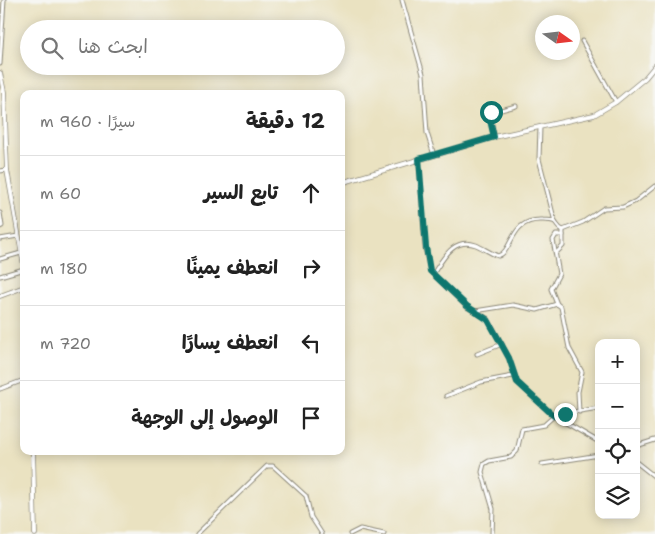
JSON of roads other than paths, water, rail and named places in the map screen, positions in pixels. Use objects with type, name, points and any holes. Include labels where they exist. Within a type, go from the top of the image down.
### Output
[{"type":"main road","points":[[345,181],[494,137],[594,115],[616,102],[645,78],[655,66]]},
{"type":"main road","points":[[0,73],[4,92],[7,170],[20,247]]},
{"type":"main road","points":[[0,296],[20,288]]},
{"type":"main road","points":[[33,455],[35,534]]},
{"type":"street","points":[[0,64],[4,0]]},
{"type":"street","points":[[402,0],[422,74],[427,133],[434,155]]},
{"type":"street","points":[[582,41],[616,102]]},
{"type":"street","points":[[494,137],[490,113],[516,106]]},
{"type":"street","points":[[540,127],[539,159],[555,222],[563,230],[563,246],[556,252]]},
{"type":"street","points":[[419,159],[426,247],[433,274],[453,294],[488,320],[509,358],[517,382],[554,416],[595,440]]},
{"type":"street","points":[[0,171],[7,170]]},
{"type":"street","points":[[563,230],[583,222],[604,208],[623,207],[636,201],[655,186]]},
{"type":"street","points":[[0,213],[2,226],[0,227]]},
{"type":"street","points":[[433,274],[442,257],[454,247],[475,244],[498,256],[505,253],[512,235],[523,225],[533,220],[555,222]]},
{"type":"street","points":[[563,235],[556,235],[553,238],[559,274],[551,289],[556,304],[561,307],[569,348],[582,372],[578,392],[579,412]]},
{"type":"street","points":[[0,239],[18,236]]},
{"type":"street","points":[[0,259],[20,253]]},
{"type":"street","points":[[0,276],[20,269]]},
{"type":"street","points":[[474,311],[513,305],[537,310],[556,304]]},
{"type":"street","points":[[477,354],[502,344]]},
{"type":"street","points":[[446,396],[481,382],[514,376]]},
{"type":"street","points":[[0,390],[20,382]]},
{"type":"street","points":[[492,534],[493,509],[482,472],[484,464],[489,460],[512,457],[517,451],[522,429],[544,425],[554,416],[595,409]]},
{"type":"street","points":[[640,445],[655,440]]},
{"type":"street","points":[[542,464],[595,456]]},
{"type":"street","points":[[640,465],[655,477]]},
{"type":"street","points":[[197,534],[267,466],[273,466],[306,496],[314,524],[322,534]]},
{"type":"street","points":[[350,534],[360,529],[384,534]]}]
